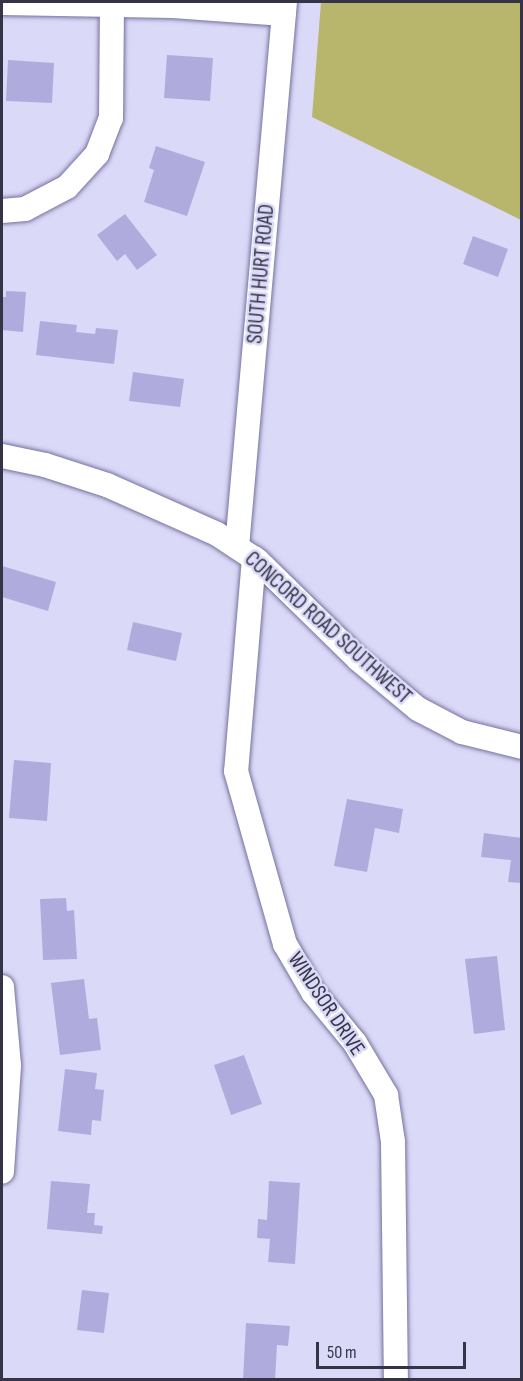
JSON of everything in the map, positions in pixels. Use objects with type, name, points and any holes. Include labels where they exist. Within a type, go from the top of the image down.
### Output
[{"type":"street","points":[[2,3],[285,8]]},
{"type":"street","points":[[2,212],[25,209],[67,187],[97,154],[111,118],[112,6]]},
{"type":"street","name":"SOUTH HURT ROAD","points":[[246,553],[285,8]]},
{"type":"street","name":"CONCORD ROAD SOUTHWEST","points":[[2,456],[107,485],[195,522],[246,553],[358,659],[418,709],[462,732],[522,747]]},
{"type":"street","name":"WINDSOR DRIVE","points":[[246,553],[236,771],[285,944],[313,992],[355,1043],[386,1095],[393,1142],[396,1380]]},
{"type":"street","points":[[2,987],[9,1065],[2,1172]]},
{"type":"shaded area","points":[[321,2],[521,2],[521,220],[312,117]]},
{"type":"building","points":[[167,55],[213,58],[210,101],[164,98]]},
{"type":"building","points":[[8,60],[54,63],[52,103],[6,101]]},
{"type":"building","points":[[156,146],[205,162],[187,216],[144,202],[154,170],[149,168]]},
{"type":"building","points":[[125,214],[157,255],[137,270],[125,254],[117,261],[97,235]]},
{"type":"building","points":[[473,236],[508,249],[498,277],[463,264]]},
{"type":"building","points":[[6,291],[26,292],[23,332],[2,330],[2,297],[6,297]]},
{"type":"building","points":[[40,321],[77,325],[76,332],[95,334],[96,328],[118,330],[114,364],[36,355]]},
{"type":"building","points":[[133,372],[184,379],[180,407],[129,401]]},
{"type":"building","points":[[2,566],[56,582],[48,611],[2,597]]},
{"type":"building","points":[[133,622],[182,633],[176,661],[127,650]]},
{"type":"building","points":[[14,760],[51,763],[47,821],[9,818]]},
{"type":"building","points":[[347,799],[403,809],[399,833],[375,828],[367,872],[334,866]]},
{"type":"building","points":[[484,833],[522,838],[522,883],[508,882],[511,860],[481,857]]},
{"type":"building","points":[[66,898],[67,911],[74,910],[77,959],[43,960],[40,899]]},
{"type":"building","points":[[497,956],[505,1030],[474,1034],[465,959]]},
{"type":"building","points":[[84,979],[89,1019],[97,1018],[101,1050],[60,1055],[51,983]]},
{"type":"building","points":[[244,1055],[262,1104],[231,1115],[214,1065]]},
{"type":"building","points":[[65,1069],[97,1073],[95,1089],[104,1090],[101,1121],[92,1120],[91,1135],[58,1131]]},
{"type":"building","points":[[51,1181],[90,1184],[87,1213],[95,1213],[94,1225],[103,1226],[102,1234],[47,1229]]},
{"type":"building","points":[[269,1181],[300,1183],[295,1264],[268,1262],[270,1239],[257,1238],[258,1219],[267,1220]]},
{"type":"building","points":[[82,1290],[109,1293],[104,1333],[77,1330]]},
{"type":"building","points":[[246,1323],[290,1326],[288,1346],[277,1345],[275,1380],[243,1380]]}]
